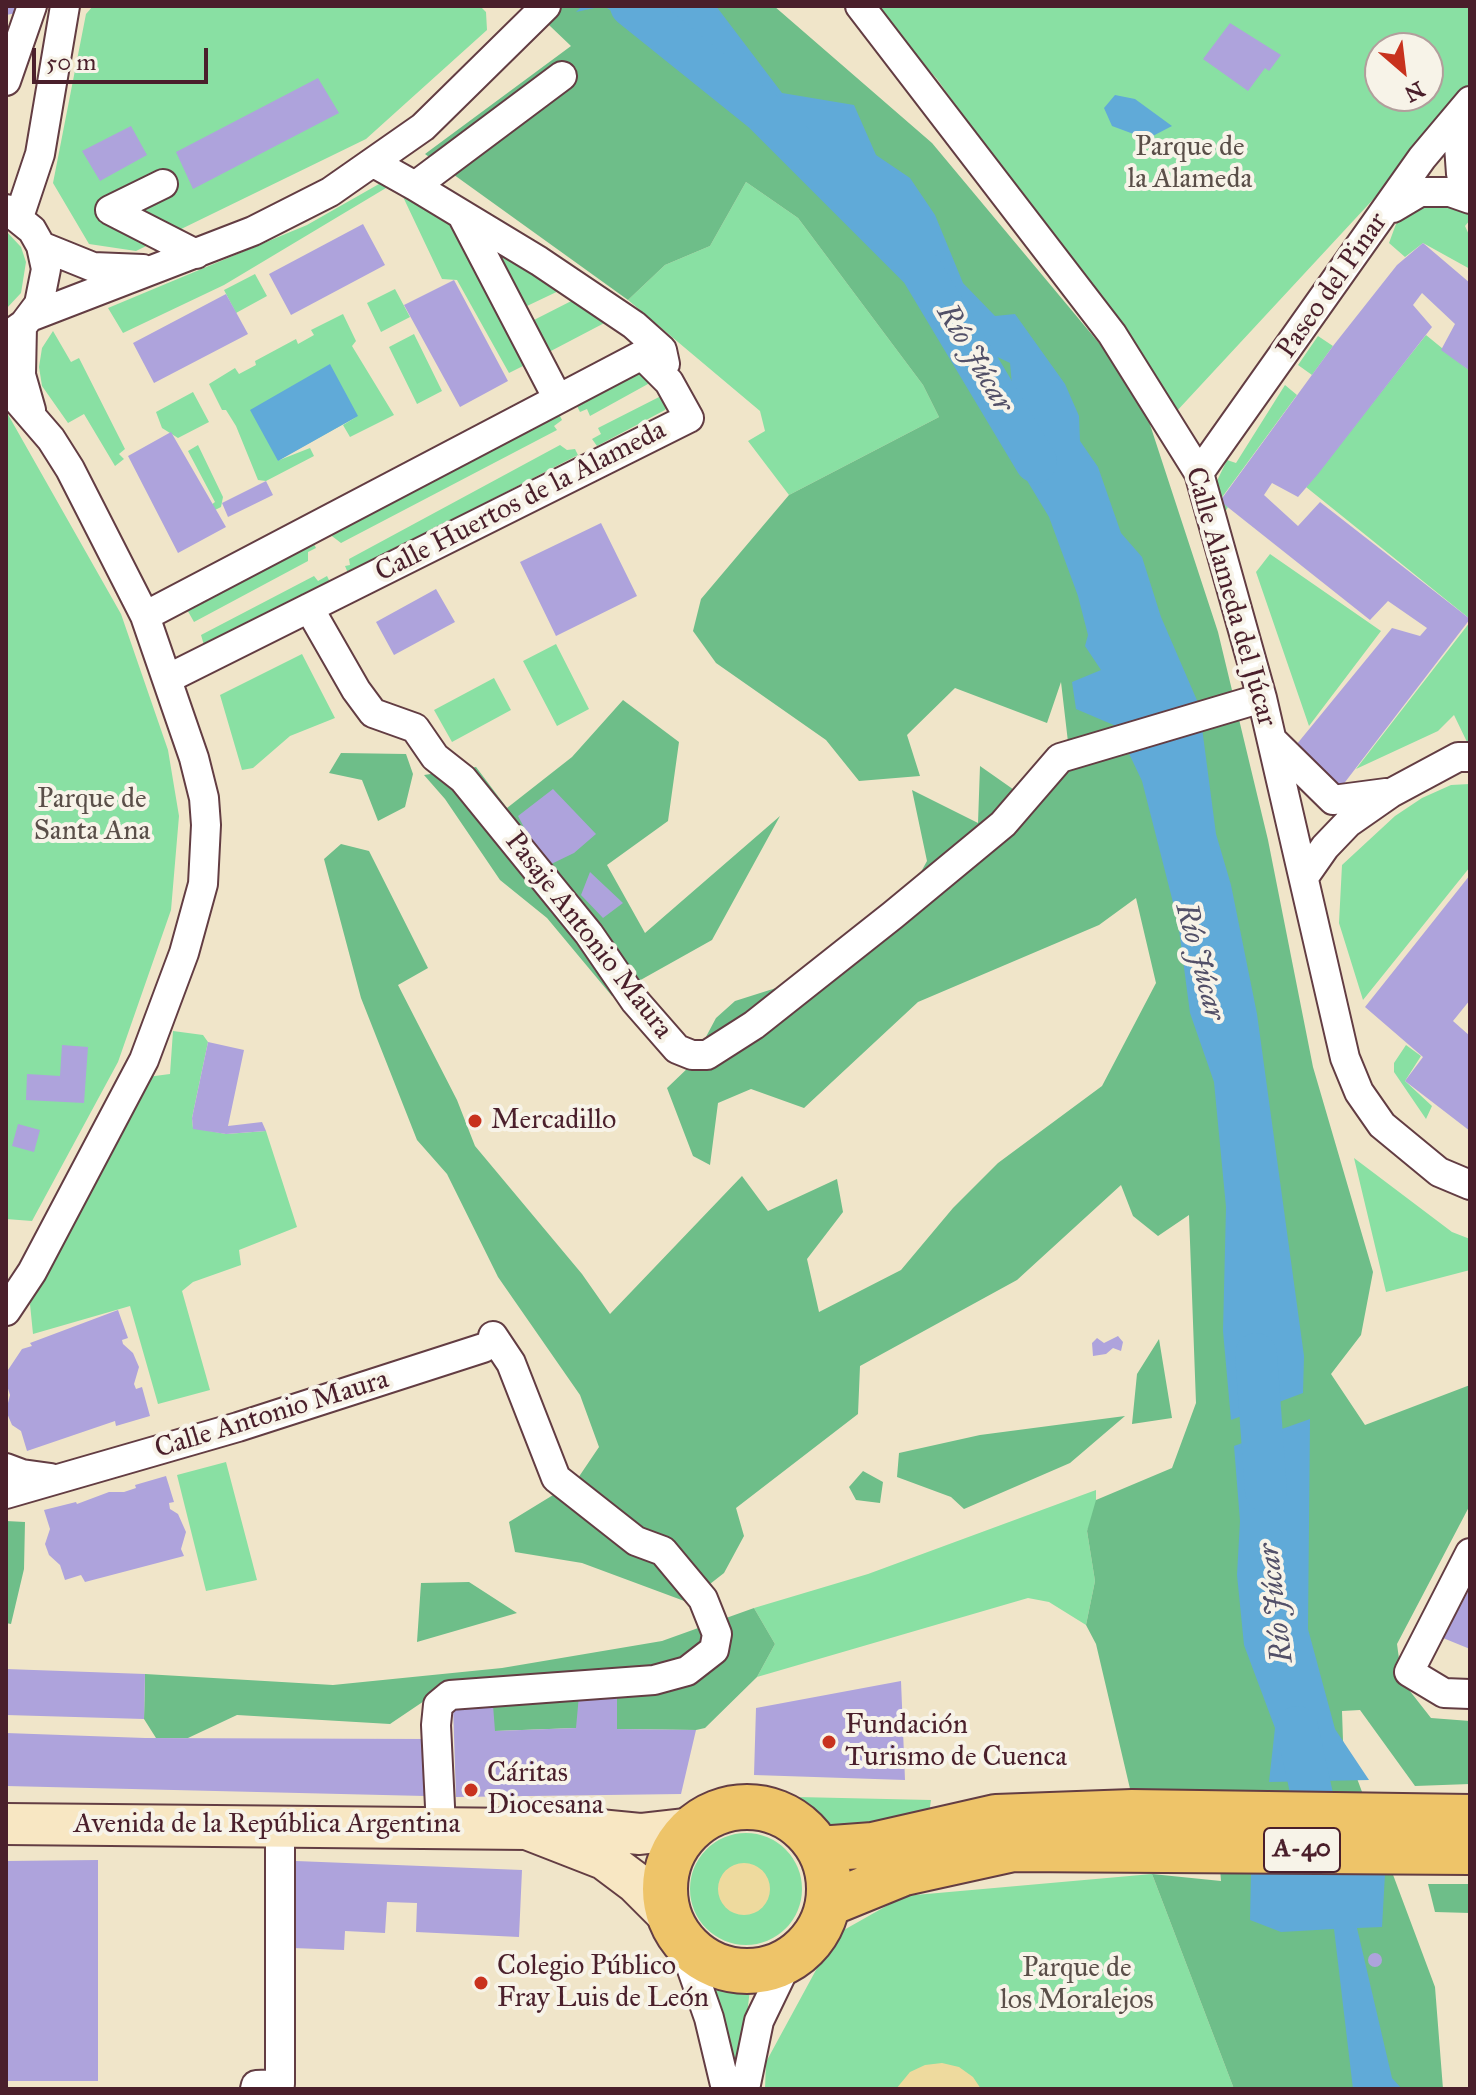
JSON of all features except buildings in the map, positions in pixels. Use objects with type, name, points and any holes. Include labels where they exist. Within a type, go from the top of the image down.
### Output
[{"type":"main road","points":[[762,1809],[799,1825],[819,1849],[829,1876],[828,1904],[817,1933],[788,1961],[766,1970],[731,1970],[709,1963],[676,1928],[665,1892],[667,1869],[677,1846],[693,1828],[725,1810],[762,1809]]},
{"type":"main road","name":"A-40","points":[[819,1849],[873,1845],[996,1817],[1133,1831],[1470,1852]]},
{"type":"main road","name":"A-40","points":[[828,1904],[904,1873],[1013,1849],[1133,1831],[1470,1817]]},
{"type":"main road","name":"Avenida de la República Argentina","points":[[6,1824],[527,1829],[562,1825],[640,1834],[693,1828]]},
{"type":"main road","name":"Avenida de la República Argentina","points":[[527,1829],[604,1859],[636,1883],[676,1928]]},
{"type":"street","points":[[6,81],[32,6]]},
{"type":"street","points":[[65,6],[40,154],[13,213],[41,246],[93,267],[152,269]]},
{"type":"street","points":[[19,327],[303,208],[374,163],[423,127],[546,6]]},
{"type":"street","name":"Calle Alameda del Júcar","points":[[860,6],[1112,334],[1199,473],[1262,698],[1345,1058],[1359,1092],[1382,1125],[1439,1172],[1470,1185]]},
{"type":"street","points":[[415,186],[562,76]]},
{"type":"street","points":[[1463,109],[1461,174],[1470,186]]},
{"type":"street","name":"Paseo del Pinar","points":[[1199,473],[1422,158],[1463,109]]},
{"type":"street","points":[[374,163],[539,261],[634,325],[662,350],[669,382]]},
{"type":"street","points":[[163,184],[110,210],[196,254]]},
{"type":"street","points":[[1385,213],[1420,192],[1450,192],[1470,199]]},
{"type":"street","points":[[463,216],[558,399]]},
{"type":"street","points":[[34,418],[21,375],[19,327],[45,281],[41,246]]},
{"type":"street","name":"Calle Huertos de la Alameda","points":[[145,616],[642,355],[669,382],[689,418],[167,679]]},
{"type":"street","points":[[6,387],[34,418],[70,469],[145,616],[204,798],[203,884],[184,953],[144,1060],[32,1272],[6,1311]]},
{"type":"street","name":"Pasaje Antonio Maura","points":[[309,608],[356,690],[373,713],[415,728],[435,757],[463,779],[589,934],[635,1001],[677,1049],[692,1055],[707,1055],[754,1025],[1003,824],[1060,758],[1262,698]]},
{"type":"street","points":[[1271,739],[1333,800],[1391,793]]},
{"type":"street","points":[[1304,877],[1325,847],[1348,823],[1391,793],[1458,757],[1470,757]]},
{"type":"street","name":"Calle Antonio Maura","points":[[6,1494],[238,1427],[488,1342],[511,1363],[556,1478],[636,1541],[663,1551],[703,1599],[717,1634],[714,1650],[687,1671],[654,1680],[450,1695],[438,1705],[436,1725],[441,1827]]},
{"type":"street","name":"Calle Antonio Maura","points":[[6,1468],[22,1474],[60,1479]]},
{"type":"street","points":[[1470,1553],[1409,1672],[1444,1693],[1470,1694]]},
{"type":"street","points":[[255,2089],[256,2085],[280,2084],[280,1826]]},
{"type":"street","points":[[676,1928],[709,2018],[726,2089]]},
{"type":"street","points":[[745,2089],[759,2021],[775,1982],[788,1961]]},
{"type":"green space","points":[[93,6],[480,6],[486,12],[487,30],[366,139],[136,251],[89,244],[53,183],[86,14]]},
{"type":"green space","points":[[529,6],[774,6],[932,143],[1139,391],[1218,632],[1268,840],[1313,1067],[1373,1272],[1361,1335],[1331,1374],[1365,1425],[1470,1385],[1470,1505],[1397,1644],[1402,1681],[1431,1718],[1470,1721],[1470,1784],[1415,1786],[1360,1710],[1342,1711],[1343,1741],[1435,1987],[1443,2089],[1234,2089],[1152,1874],[1221,1881],[1214,1794],[1131,1793],[1096,1644],[1086,1625],[1095,1581],[1087,1531],[1096,1500],[1172,1468],[1196,1403],[1189,1215],[1158,1236],[1133,1216],[1121,1185],[1017,1280],[860,1366],[858,1414],[736,1508],[744,1536],[724,1573],[687,1602],[582,1563],[515,1552],[509,1522],[576,1481],[599,1447],[580,1395],[498,1277],[447,1174],[417,1140],[361,998],[324,859],[341,844],[369,851],[428,968],[398,985],[457,1100],[475,1146],[582,1274],[610,1314],[742,1176],[768,1211],[837,1179],[843,1212],[807,1259],[819,1312],[901,1270],[953,1208],[998,1163],[1102,1086],[1156,983],[1136,898],[1099,925],[918,1002],[804,1108],[751,1089],[718,1103],[710,1165],[693,1156],[667,1088],[691,1065],[716,1018],[735,1001],[776,988],[888,932],[927,861],[912,790],[978,823],[980,766],[1027,799],[1068,742],[1061,682],[1047,723],[955,688],[907,735],[920,776],[859,781],[826,740],[716,663],[693,631],[701,599],[789,495],[939,417],[923,385],[798,218],[746,182],[710,246],[665,265],[628,300],[425,154],[571,46]]},
{"type":"green space","name":"Parque de la Alameda","points":[[871,6],[1470,6],[1470,95],[1175,413],[937,79]]},
{"type":"green space","points":[[393,176],[459,222],[533,361],[509,373],[457,280],[442,279],[396,182],[224,285],[123,333],[108,308],[307,225]]},
{"type":"green space","points":[[746,182],[798,218],[923,385],[939,417],[789,495],[748,441],[765,431],[760,411],[628,300],[665,265],[710,246]]},
{"type":"green space","points":[[1431,200],[1470,210],[1470,220],[1465,226],[1470,237],[1470,269],[1423,243],[1405,257],[1389,243],[1396,224]]},
{"type":"green space","points":[[6,231],[21,247],[26,262],[21,293],[6,309]]},
{"type":"green space","points":[[489,238],[567,287],[527,306]]},
{"type":"green space","points":[[255,274],[267,296],[236,313],[224,290]]},
{"type":"green space","points":[[395,289],[410,317],[381,332],[367,303]]},
{"type":"green space","points":[[587,293],[612,319],[549,352],[532,321]]},
{"type":"green space","points":[[343,314],[356,341],[352,346],[394,415],[350,437],[343,425],[358,416],[277,461],[310,448],[314,456],[266,481],[258,480],[236,426],[226,410],[222,410],[209,384],[235,368],[239,374],[256,365],[255,361],[296,339],[298,344],[314,335],[311,330]]},
{"type":"green space","points":[[53,331],[71,362],[79,358],[125,449],[119,454],[124,459],[115,466],[84,414],[68,423],[42,386],[39,367],[42,348]]},
{"type":"green space","points":[[414,334],[442,391],[417,404],[389,347]]},
{"type":"green space","points":[[1426,335],[1470,371],[1470,619],[1306,487]]},
{"type":"green space","points":[[1318,336],[1333,346],[1312,375],[1298,365]]},
{"type":"green space","points":[[638,370],[657,379],[590,416],[587,409],[580,412],[576,404]]},
{"type":"green space","points":[[1285,385],[1297,395],[1220,500],[1228,507],[1221,519],[1215,485],[1227,460],[1236,463]]},
{"type":"green space","points":[[193,392],[209,422],[178,438],[162,428],[156,412]]},
{"type":"green space","points":[[665,394],[669,403],[665,410],[597,446],[592,439],[601,434],[598,428]]},
{"type":"green space","name":"Parque de Santa Ana","points":[[6,411],[121,614],[168,750],[179,816],[171,910],[118,1062],[32,1221],[6,1219]]},
{"type":"green space","points":[[558,412],[562,420],[554,426],[557,430],[341,543],[328,533]]},
{"type":"green space","points":[[198,445],[223,497],[221,507],[215,510],[211,505],[215,502],[188,451]]},
{"type":"green space","points":[[560,445],[567,450],[575,449],[578,455],[348,573],[345,566],[350,565],[349,559]]},
{"type":"green space","points":[[311,538],[316,548],[308,552],[308,561],[194,622],[185,606]]},
{"type":"green space","points":[[1270,554],[1381,631],[1309,726],[1256,572]]},
{"type":"green space","points":[[314,576],[318,581],[327,576],[332,586],[206,652],[201,635]]},
{"type":"green space","points":[[1470,622],[1470,741],[1467,742],[1454,715],[1438,731],[1356,769]]},
{"type":"green space","points":[[556,644],[589,709],[557,726],[523,661]]},
{"type":"green space","points":[[302,654],[335,718],[290,736],[253,768],[242,770],[220,695]]},
{"type":"green space","points":[[494,678],[511,710],[452,742],[434,710]]},
{"type":"green space","points":[[623,700],[679,742],[668,821],[607,865],[645,933],[780,816],[712,940],[612,996],[547,918],[500,880],[445,799],[424,775],[476,767],[507,808],[572,757]]},
{"type":"green space","points":[[341,753],[406,754],[413,774],[405,807],[378,821],[362,780],[329,773]]},
{"type":"green space","points":[[1470,784],[1470,867],[1363,1000],[1339,923],[1342,865],[1395,816],[1422,798],[1451,785]]},
{"type":"green space","points":[[173,1031],[203,1035],[208,1042],[192,1118],[193,1128],[226,1134],[266,1131],[297,1227],[239,1250],[241,1265],[193,1282],[182,1291],[210,1390],[158,1404],[130,1306],[33,1334],[30,1304],[147,1077],[170,1074]]},
{"type":"green space","points":[[1406,1045],[1421,1056],[1405,1081],[1432,1106],[1426,1119],[1394,1072],[1394,1063]]},
{"type":"green space","points":[[1354,1158],[1452,1232],[1470,1239],[1470,1270],[1386,1292]]},
{"type":"green space","points":[[1159,1339],[1172,1418],[1132,1424],[1137,1374]]},
{"type":"green space","points":[[1125,1416],[1070,1463],[964,1509],[951,1497],[897,1477],[899,1453],[980,1435]]},
{"type":"green space","points":[[226,1462],[257,1580],[206,1591],[177,1475]]},
{"type":"green space","points":[[863,1471],[883,1482],[880,1503],[856,1500],[849,1487]]},
{"type":"green space","points":[[1096,1490],[1096,1511],[1087,1531],[1095,1581],[1086,1625],[1049,1602],[1028,1598],[757,1677],[775,1644],[754,1608],[868,1574]]},
{"type":"green space","points":[[6,1521],[25,1522],[24,1569],[11,1624],[6,1623]]},
{"type":"green space","points":[[469,1582],[517,1613],[417,1642],[421,1583]]},
{"type":"green space","points":[[754,1608],[775,1644],[757,1677],[705,1728],[696,1730],[617,1729],[617,1696],[576,1728],[495,1731],[433,1695],[390,1724],[237,1715],[188,1738],[156,1738],[144,1719],[145,1674],[333,1685],[502,1668],[662,1641]]},
{"type":"green space","points":[[797,1797],[931,1800],[929,1814],[891,1823],[833,1828],[815,1818]]},
{"type":"green space","points":[[746,1833],[768,1837],[786,1849],[798,1867],[802,1889],[798,1911],[786,1929],[768,1941],[746,1945],[724,1941],[706,1929],[694,1911],[690,1889],[694,1867],[706,1849],[724,1837]]},
{"type":"green space","name":"Parque de los Moralejos","points":[[1152,1874],[1234,2089],[765,2089],[766,2062],[835,1935],[904,1896]]},
{"type":"green space","points":[[1428,1884],[1470,1884],[1470,1913],[1435,1912]]},
{"type":"green space","points":[[712,1983],[750,1989],[742,2058],[736,2069]]},
{"type":"sand","points":[[744,1863],[762,1871],[770,1889],[762,1907],[744,1915],[726,1907],[718,1889],[726,1871]]},
{"type":"sand","points":[[942,2063],[959,2067],[973,2077],[981,2089],[896,2089],[910,2072],[925,2065]]},
{"type":"water","points":[[582,6],[604,6],[576,12]]},
{"type":"water","points":[[604,6],[716,6],[782,93],[854,105],[876,155],[910,178],[935,215],[963,283],[995,316],[1015,314],[1065,384],[1079,416],[1080,441],[1098,467],[1121,533],[1142,557],[1161,617],[1199,705],[1216,834],[1231,885],[1257,1014],[1304,1356],[1303,1393],[1231,1420],[1223,1331],[1226,1207],[1214,1082],[1190,1013],[1178,922],[1142,781],[1116,726],[1076,709],[1072,682],[1101,670],[1085,646],[1088,635],[1078,596],[1049,517],[1008,449],[1004,425],[1013,396],[1010,363],[947,333],[913,292],[891,248],[897,236],[861,223],[809,177],[821,155],[780,152],[690,75],[706,71],[703,47],[667,49]]},
{"type":"water","points":[[1115,95],[1135,99],[1172,126],[1147,139],[1112,126],[1104,108]]},
{"type":"water","points":[[330,364],[358,416],[278,461],[250,410]]},
{"type":"water","points":[[1310,1419],[1308,1629],[1335,1729],[1369,1780],[1269,1782],[1275,1728],[1244,1645],[1237,1575],[1240,1521],[1234,1446]]},
{"type":"water","points":[[1251,1873],[1385,1874],[1382,1927],[1357,1928],[1392,2078],[1402,2089],[1353,2089],[1334,1929],[1281,1932],[1250,1920]]},
{"type":"waterway","name":"Río Júcar","points":[[631,6],[763,112],[921,270],[1036,462]]},
{"type":"waterway","name":"Río Júcar","points":[[1256,1354],[1266,1491]]},
{"type":"waterway","name":"Río Júcar","points":[[1297,1727],[1324,1850]]},
{"type":"place","name":"Mercadillo","points":[[475,1121]]},
{"type":"place","name":"Fundación Turismo de Cuenca","points":[[829,1742]]},
{"type":"place","name":"Cáritas Diocesana","points":[[471,1790]]},
{"type":"place","name":"Colegio Público Fray Luis de León","points":[[481,1983]]}]
